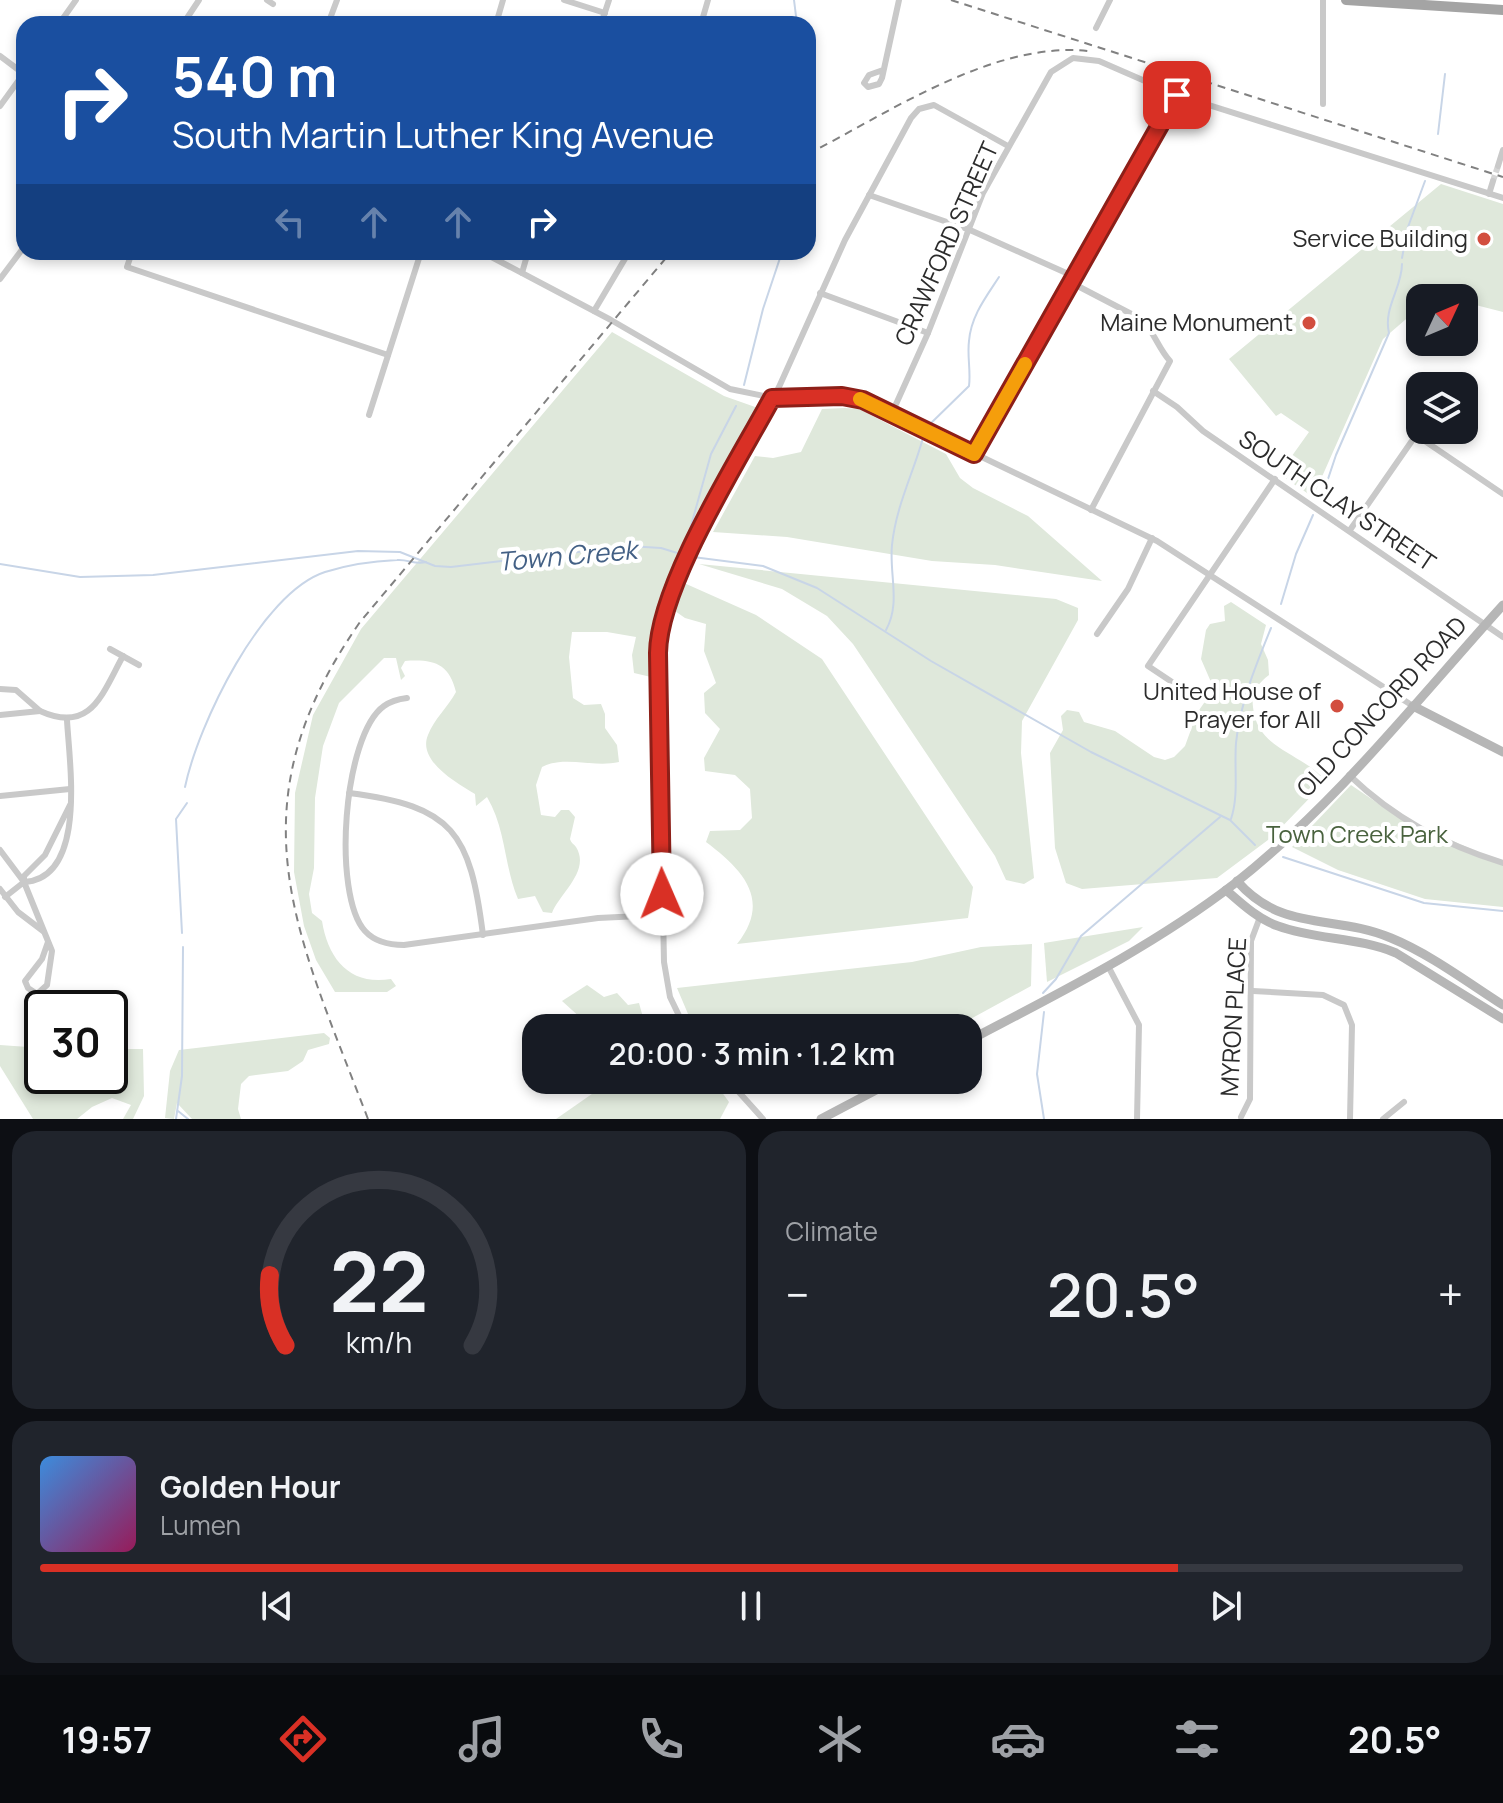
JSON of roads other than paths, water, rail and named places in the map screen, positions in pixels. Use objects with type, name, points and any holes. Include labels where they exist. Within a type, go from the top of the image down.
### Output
[{"type":"main road","points":[[1346,0],[1450,4],[1503,10]]},
{"type":"street","points":[[564,0],[605,13]]},
{"type":"street","points":[[604,16],[609,0]]},
{"type":"street","points":[[883,71],[899,0]]},
{"type":"street","points":[[1096,28],[1110,0]]},
{"type":"street","points":[[1323,0],[1323,104]]},
{"type":"street","name":"CRAWFORD STREET","points":[[892,413],[928,333],[983,193],[1051,72],[1073,58],[1099,61],[1177,95]]},
{"type":"street","points":[[0,106],[16,84]]},
{"type":"street","points":[[974,454],[1177,95],[1503,198]]},
{"type":"street","points":[[677,1014],[666,982],[661,915],[658,635],[666,606],[772,398],[869,195],[919,109],[934,105],[1008,146]]},
{"type":"street","points":[[1498,166],[1503,150]]},
{"type":"street","points":[[1489,194],[1493,181]]},
{"type":"street","points":[[869,195],[970,230],[1071,279],[1141,319],[1150,328],[1158,348],[1170,361],[1091,510]]},
{"type":"street","points":[[0,279],[16,258]]},
{"type":"street","points":[[129,260],[127,267],[388,355]]},
{"type":"street","points":[[369,415],[418,260]]},
{"type":"street","points":[[497,260],[594,311],[724,387],[772,398],[848,397],[892,413],[1152,538],[1212,573],[1413,706],[1503,752]]},
{"type":"street","points":[[522,273],[526,260]]},
{"type":"street","points":[[594,311],[624,260]]},
{"type":"street","points":[[820,293],[928,333]]},
{"type":"street","name":"SOUTH CLAY STREET","points":[[1153,391],[1177,407],[1203,431],[1503,637]]},
{"type":"street","points":[[1350,530],[1416,435],[1503,494]]},
{"type":"street","points":[[1199,700],[1148,666],[1275,479]]},
{"type":"street","points":[[1097,634],[1128,589],[1152,538]]},
{"type":"street","name":"OLD CONCORD ROAD","points":[[982,1034],[1108,966],[1237,881],[1349,775],[1503,605]]},
{"type":"street","points":[[110,649],[139,665]]},
{"type":"street","points":[[0,689],[16,690],[40,711],[67,720],[94,706],[123,656]]},
{"type":"street","points":[[407,698],[383,707],[375,715],[359,751],[349,793],[346,857],[352,901],[365,931],[393,945],[598,918],[661,915]]},
{"type":"street","points":[[0,715],[40,711]]},
{"type":"street","points":[[5,897],[24,882],[49,871],[70,831],[67,720]]},
{"type":"street","points":[[1349,775],[1398,817],[1427,834],[1503,863]]},
{"type":"street","points":[[0,796],[70,789]]},
{"type":"street","points":[[349,793],[405,802],[448,826],[463,846],[473,870],[483,935]]},
{"type":"street","points":[[24,882],[24,876],[52,844],[70,805]]},
{"type":"street","points":[[0,850],[24,882],[52,951],[50,975],[44,992],[37,994],[28,988],[25,981],[42,959],[48,942]]},
{"type":"street","points":[[1237,881],[1249,895],[1271,910],[1389,937],[1503,1005]]},
{"type":"street","points":[[0,889],[44,932]]},
{"type":"street","points":[[1226,890],[1260,917],[1296,931],[1378,945],[1414,963],[1503,1019]]},
{"type":"street","points":[[1260,917],[1265,913],[1289,923],[1320,923]]},
{"type":"street","name":"MYRON PLACE","points":[[1241,1117],[1250,1099],[1251,941],[1260,917]]},
{"type":"street","points":[[1108,966],[1139,1025],[1137,1119]]},
{"type":"street","points":[[1253,991],[1323,995],[1344,1005],[1352,1025],[1350,1119]]},
{"type":"street","points":[[741,1094],[763,1119]]},
{"type":"street","points":[[828,1117],[870,1094]]},
{"type":"street","points":[[1383,1119],[1404,1102]]},
{"type":"waterway","points":[[794,0],[796,16]]},
{"type":"waterway","points":[[1438,134],[1445,74]]},
{"type":"waterway","points":[[1402,258],[1408,227],[1425,181]]},
{"type":"waterway","points":[[744,385],[779,260]]},
{"type":"waterway","points":[[1321,500],[1336,455],[1389,333],[1388,315],[1402,264]]},
{"type":"waterway","points":[[927,427],[969,386],[970,332],[980,307],[999,277]]},
{"type":"waterway","points":[[680,553],[687,540],[711,454],[736,406]]},
{"type":"waterway","points":[[886,630],[894,599],[891,556],[894,531],[923,438]]},
{"type":"waterway","points":[[1281,604],[1296,554],[1313,515]]},
{"type":"waterway","name":"Town Creek","points":[[0,564],[80,577],[153,575],[358,551],[400,552],[435,566],[451,567],[629,546],[661,548],[687,556]]},
{"type":"waterway","name":"Town Creek","points":[[693,557],[763,566],[817,588],[931,661],[1091,752],[1230,820],[1255,845]]},
{"type":"waterway","points":[[185,787],[203,730],[218,697],[256,633],[278,606],[301,585],[325,572],[379,561],[426,562]]},
{"type":"waterway","points":[[1231,819],[1241,713],[1271,628]]},
{"type":"waterway","points":[[182,933],[176,819],[187,803]]},
{"type":"waterway","points":[[1043,993],[1056,979],[1081,936],[1220,817]]},
{"type":"waterway","name":"Town Creek","points":[[1283,857],[1424,903],[1503,911]]},
{"type":"waterway","points":[[176,1119],[182,1076],[183,947]]},
{"type":"waterway","points":[[1044,1012],[1037,1074],[1044,1119]]},
{"type":"waterway","points":[[178,1111],[188,1119]]},
{"type":"tunnel","points":[[1493,181],[1498,166]]},
{"type":"railway","points":[[951,0],[1503,177]]},
{"type":"railway","points":[[816,150],[908,100],[980,68],[1016,57],[1052,51],[1088,51]]},
{"type":"railway","points":[[368,1119],[318,988],[300,928],[288,870],[286,811],[296,752],[320,689],[360,622],[664,260]]},
{"type":"place","name":"Service Building","points":[[1484,239]]},
{"type":"place","name":"Maine Monument","points":[[1309,323]]},
{"type":"place","name":"United House of Prayer for All","points":[[1337,706]]},
{"type":"park label","name":"Town Creek Park","points":[[1357,835]]}]
